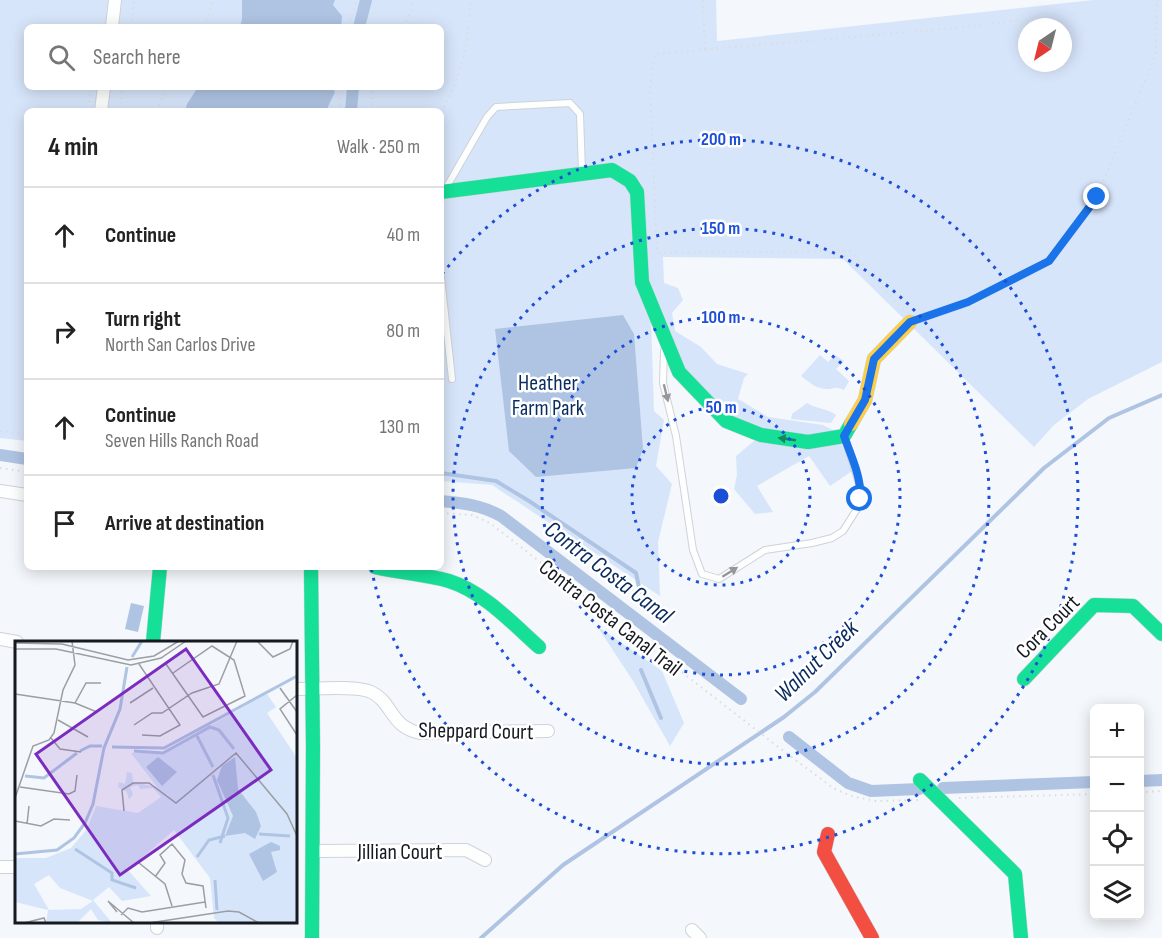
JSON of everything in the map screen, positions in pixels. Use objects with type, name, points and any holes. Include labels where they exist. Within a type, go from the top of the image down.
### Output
[{"type":"street","points":[[112,24],[115,0]]},
{"type":"street","points":[[101,108],[104,90]]},
{"type":"street","points":[[444,192],[582,172],[612,170],[630,181],[637,192],[642,282],[679,372],[726,421],[761,435],[808,442],[844,436],[865,400],[874,359],[911,322]]},
{"type":"street","points":[[0,491],[24,495]]},
{"type":"street","points":[[153,641],[160,570]]},
{"type":"street","points":[[311,570],[312,938]]},
{"type":"street","points":[[386,570],[450,581],[471,590],[539,647]]},
{"type":"street","name":"Cora Court","points":[[1024,679],[1094,604],[1132,606],[1162,634]]},
{"type":"street","points":[[0,639],[15,642]]},
{"type":"street","name":"Sheppard Court","points":[[297,689],[369,691],[384,703],[403,727],[420,733],[548,731]]},
{"type":"street","points":[[925,784],[1015,874],[1021,938]]},
{"type":"street","points":[[828,834],[824,852],[872,938]]},
{"type":"street","name":"Jillian Court","points":[[313,851],[466,850],[485,860]]},
{"type":"lane","points":[[444,190],[487,117],[496,107],[570,103],[580,114],[582,172]]},
{"type":"lane","points":[[444,305],[452,379]]},
{"type":"lane","points":[[664,335],[663,382],[676,436],[693,550],[702,574],[719,579],[765,550],[812,543],[832,538],[843,531],[856,509],[861,490],[844,436]]},
{"type":"path","points":[[131,24],[134,0]]},
{"type":"path","points":[[207,24],[206,18],[212,7],[212,0]]},
{"type":"path","points":[[349,24],[357,0]]},
{"type":"path","points":[[405,24],[412,11],[414,0]]},
{"type":"path","points":[[444,108],[463,64],[471,0]]},
{"type":"path","points":[[703,0],[705,50]]},
{"type":"path","points":[[1018,20],[954,28],[655,54],[650,87],[657,253],[850,251],[911,322],[968,302],[1049,261],[1097,197],[1156,53],[1157,0],[1160,0]]},
{"type":"path","points":[[119,108],[122,90]]},
{"type":"path","points":[[158,108],[165,90]]},
{"type":"path","points":[[338,90],[340,102],[338,108]]},
{"type":"path","points":[[372,108],[373,90]]},
{"type":"path","points":[[0,431],[24,434]]},
{"type":"path","points":[[0,468],[24,472]]},
{"type":"path","name":"Contra Costa Canal Trail","points":[[444,513],[472,515],[490,523],[772,743]]},
{"type":"path","points":[[1144,792],[1162,791]]},
{"type":"green space","name":"Heather Farm Park","points":[[0,0],[716,0],[717,41],[1093,0],[1162,0],[1162,362],[1088,399],[1054,425],[1034,447],[843,259],[663,257],[664,283],[678,288],[683,300],[672,313],[675,331],[701,347],[717,364],[748,374],[744,378],[738,399],[768,417],[823,425],[844,436],[855,469],[830,486],[809,456],[757,486],[773,512],[755,514],[734,489],[737,475],[736,456],[760,436],[726,421],[679,372],[651,320],[654,411],[664,420],[656,466],[672,484],[658,542],[660,596],[492,485],[444,481],[444,108],[24,108],[24,441],[0,438]]},
{"type":"green space","points":[[820,355],[828,362],[835,355],[844,361],[836,369],[849,381],[844,390],[821,388],[801,376]]},
{"type":"green space","points":[[807,403],[836,415],[831,423],[791,419],[792,414]]},
{"type":"green space","points":[[597,626],[662,671],[684,723],[670,746],[633,681]]},
{"type":"shaded area","points":[[242,0],[335,0],[333,5],[342,16],[341,24],[241,24]]},
{"type":"shaded area","points":[[196,90],[334,90],[335,92],[327,108],[186,108]]},
{"type":"shaded area","points":[[623,315],[634,334],[643,449],[636,468],[536,477],[509,451],[495,329]]},
{"type":"shaded area","points":[[131,603],[144,606],[138,632],[125,629]]},
{"type":"waterway","points":[[360,24],[366,0]]},
{"type":"waterway","points":[[351,108],[353,90]]},
{"type":"waterway","name":"Walnut Creek","points":[[481,938],[563,865],[784,717],[815,692],[1044,468],[1109,418],[1162,395]]},
{"type":"waterway","name":"Contra Costa Canal","points":[[0,455],[24,459]]},
{"type":"waterway","points":[[444,473],[496,481],[636,573],[640,592]]},
{"type":"waterway","name":"Contra Costa Canal","points":[[444,501],[472,505],[501,516],[741,699]]},
{"type":"waterway","points":[[641,670],[661,718]]},
{"type":"waterway","name":"Contra Costa Canal","points":[[789,737],[848,783],[871,791],[919,789]]},
{"type":"waterway","name":"Contra Costa Canal","points":[[1144,781],[1162,780]]},
{"type":"waterway","name":"Contra Costa Canal","points":[[943,788],[1090,782]]},
{"type":"traffic: fast","points":[[444,192],[612,170],[630,181],[637,192],[642,282],[679,372],[726,421],[761,435],[808,442],[844,436],[851,424]]},
{"type":"traffic: fast","points":[[153,641],[160,570]]},
{"type":"traffic: fast","points":[[311,570],[312,938]]},
{"type":"traffic: fast","points":[[391,570],[449,581],[462,586],[486,600],[539,647]]},
{"type":"traffic: fast","points":[[1024,679],[1094,605],[1133,606],[1162,634]]},
{"type":"traffic: fast","points":[[920,780],[1015,874],[1021,938]]},
{"type":"traffic: slow","points":[[851,424],[865,400],[874,359],[910,322]]},
{"type":"traffic: jam","points":[[828,834],[824,852],[872,938]]},
{"type":"route","points":[[860,499],[861,490],[844,436],[865,400],[874,359],[910,322],[968,302],[1049,261],[1097,197]]}]
